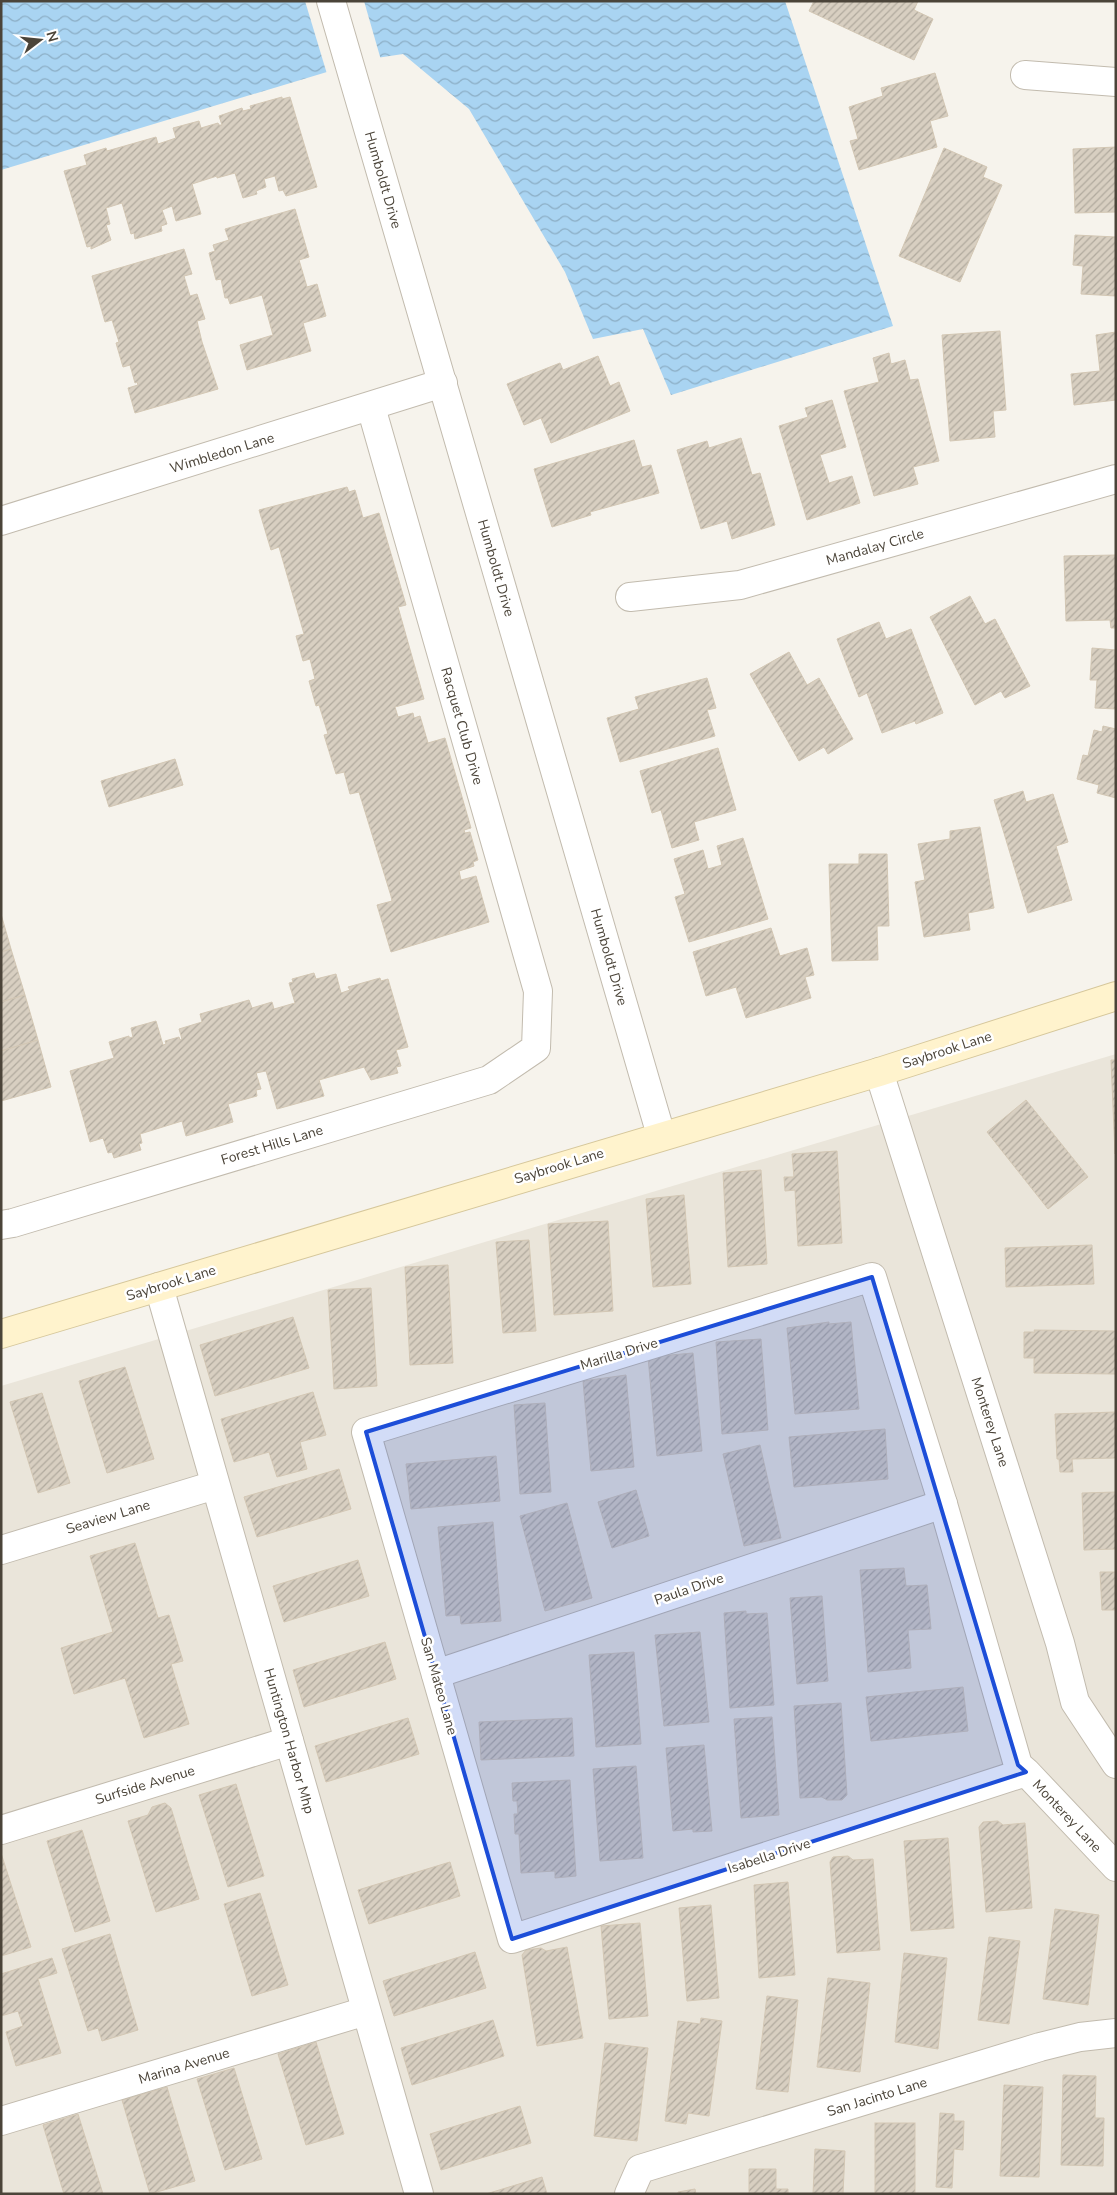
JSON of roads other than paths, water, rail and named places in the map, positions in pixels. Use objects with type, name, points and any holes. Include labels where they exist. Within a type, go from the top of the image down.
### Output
[{"type":"main road","name":"Saybrook Lane","points":[[1,1334],[661,1135],[879,1072],[1116,996]]},
{"type":"street","name":"Humboldt Drive","points":[[331,1],[661,1135]]},
{"type":"street","points":[[1025,75],[1116,82]]},
{"type":"street","name":"Wimbledon Lane","points":[[1,521],[443,384]]},
{"type":"street","name":"Racquet Club Drive","points":[[370,407],[538,991],[536,1048]]},
{"type":"street","name":"Mandalay Circle","points":[[630,596],[740,585],[1116,479]]},
{"type":"street","name":"Forest Hills Lane","points":[[1,1225],[13,1223],[488,1080],[536,1048]]},
{"type":"street","name":"Monterey Lane","points":[[879,1072],[1060,1644],[1075,1702],[1116,1764]]},
{"type":"street","name":"Monterey Lane","points":[[872,1277],[943,1504],[1018,1764],[1116,1867]]},
{"type":"street","name":"Marilla Drive","points":[[366,1432],[872,1277]]},
{"type":"street","name":"Huntington Harbor Mhp","points":[[159,1287],[419,2194]]},
{"type":"street","name":"San Mateo Lane","points":[[366,1432],[512,1940]]},
{"type":"street","name":"Seaview Lane","points":[[1,1550],[215,1485]]},
{"type":"street","name":"Paula Drive","points":[[436,1674],[943,1504]]},
{"type":"street","name":"Surfside Avenue","points":[[1,1830],[289,1741]]},
{"type":"street","name":"Isabella Drive","points":[[512,1940],[1026,1772]]},
{"type":"street","name":"Marina Avenue","points":[[1,2121],[366,2011]]},
{"type":"street","name":"San Jacinto Lane","points":[[629,2194],[640,2170],[1040,2047],[1080,2037],[1116,2034]]},
{"type":"water","points":[[1,1],[785,1],[893,326],[671,395],[643,329],[593,339],[565,272],[469,109],[403,54],[370,59],[1,170]]}]
